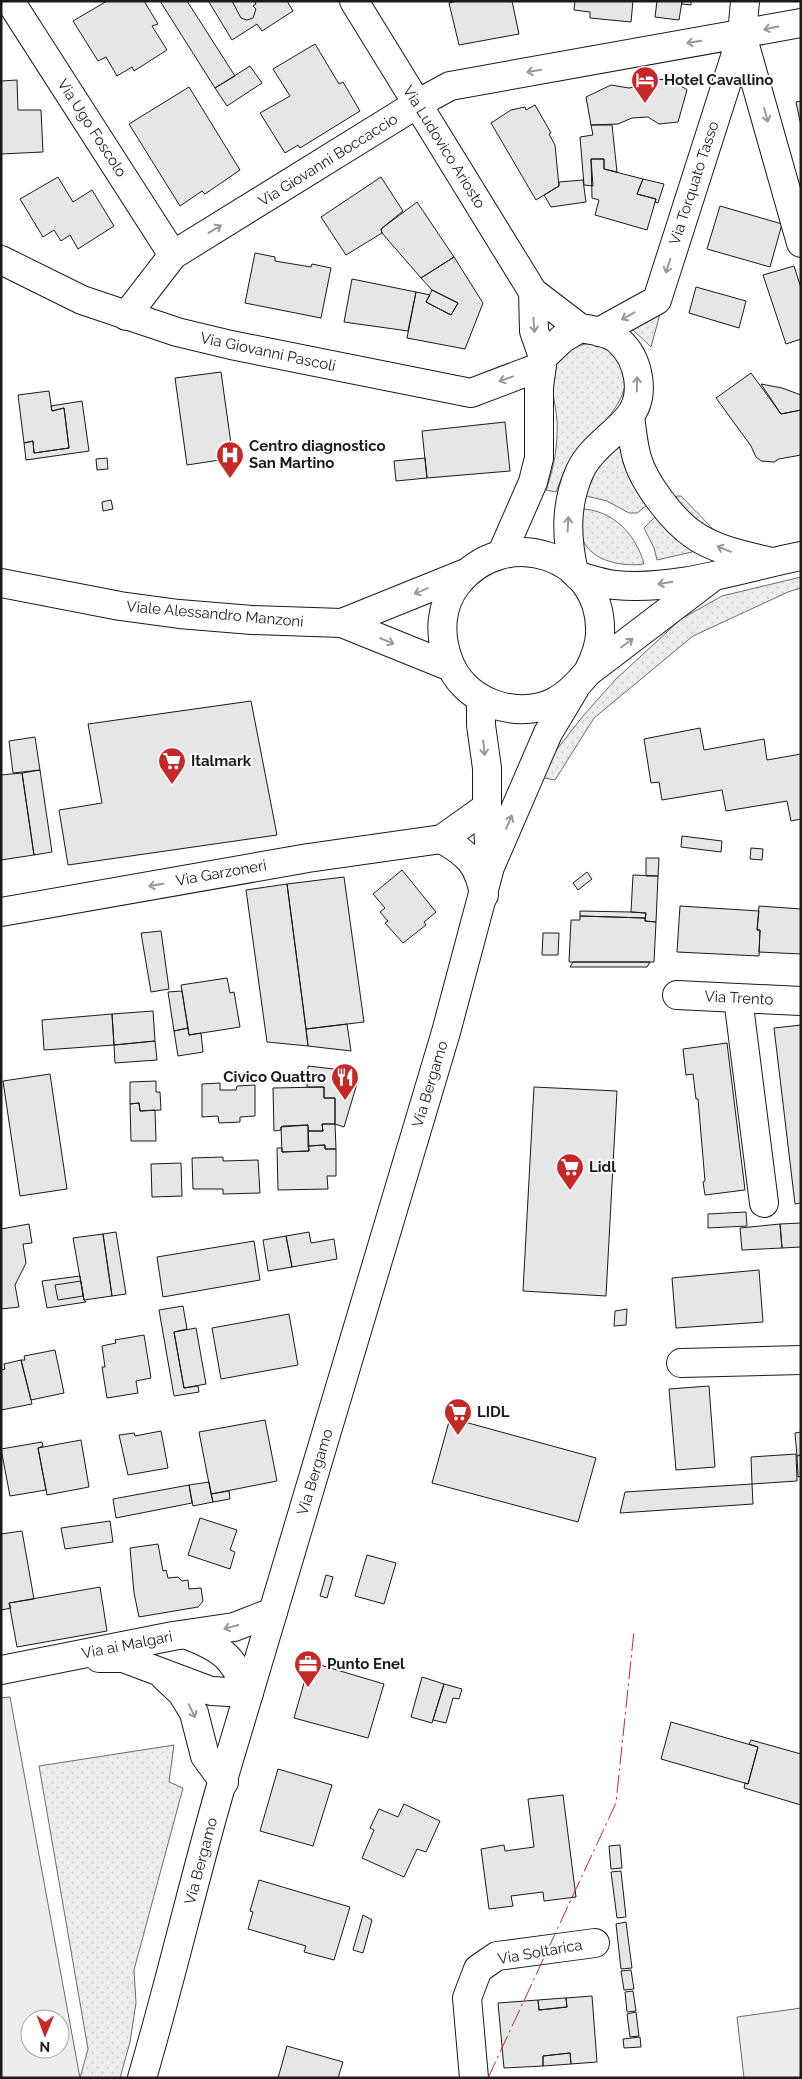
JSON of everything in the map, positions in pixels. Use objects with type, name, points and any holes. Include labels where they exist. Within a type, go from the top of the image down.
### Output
[{"type":"street","name":"Via Ugo Foscolo","points":[[10,1],[173,255]]},
{"type":"street","name":"Via Ludovico Ariosto","points":[[354,1],[533,292],[590,330]]},
{"type":"street","name":"Via Torquato Tasso","points":[[542,362],[562,339],[590,330],[657,300],[742,35],[745,1]]},
{"type":"street","name":"Via Giovanni Boccaccio","points":[[126,316],[173,255],[417,104],[450,86],[742,35],[801,22]]},
{"type":"street","points":[[742,35],[801,243]]},
{"type":"street","name":"Via Giovanni Pascoli","points":[[1,260],[82,300],[177,332],[231,345],[471,393],[542,362]]},
{"type":"street","points":[[502,553],[533,482],[539,458],[539,387],[542,362],[534,331],[533,292]]},
{"type":"street","points":[[576,574],[569,548],[567,530],[569,501],[580,470],[599,445],[630,416],[636,402],[638,386],[633,358],[618,340],[590,330]]},
{"type":"street","points":[[630,416],[638,460],[650,486],[683,526],[695,536],[731,552],[771,562]]},
{"type":"street","points":[[581,680],[597,653],[600,633],[598,612],[590,592],[576,574],[558,561],[540,554],[521,551],[502,553],[483,561],[466,573],[450,593],[442,618],[442,644],[450,667],[463,686],[480,699],[504,708],[529,709],[554,702],[714,576]]},
{"type":"street","points":[[576,574],[614,585],[654,585],[714,576],[801,556]]},
{"type":"street","name":"Viale Alessandro Manzoni","points":[[342,623],[466,573]]},
{"type":"street","name":"Viale Alessandro Manzoni","points":[[1,583],[120,606],[179,614],[252,620],[342,623],[450,667]]},
{"type":"street","name":"Via Bergamo","points":[[142,2078],[166,1995],[201,1858],[446,1032],[490,867],[548,733],[581,680]]},
{"type":"street","name":"Via Bergamo","points":[[480,699],[481,725],[487,768],[490,867]]},
{"type":"street","name":"Via Garzoneri","points":[[1,912],[308,858],[442,839],[487,807]]},
{"type":"street","points":[[442,839],[469,857],[482,881],[484,895]]},
{"type":"street","name":"Via Trento","points":[[677,995],[801,1001]]},
{"type":"street","points":[[738,998],[764,1203]]},
{"type":"street","points":[[681,1363],[801,1360]]},
{"type":"street","name":"Via ai Malgari","points":[[1,1670],[234,1627],[273,1612]]},
{"type":"street","name":"Via ai Malgari","points":[[67,1657],[123,1658],[161,1674],[211,1691],[249,1693],[238,1669],[224,1653],[207,1642],[187,1635]]},
{"type":"street","name":"Via ai Malgari","points":[[161,1674],[182,1693],[194,1713],[205,1756],[224,1782]]},
{"type":"street","name":"Via Soltarica","points":[[474,2078],[467,1998],[478,1969],[498,1956],[595,1943]]},
{"type":"shaded area","points":[[660,314],[651,347],[631,328]]},
{"type":"shaded area","points":[[589,343],[605,348],[615,355],[624,372],[625,385],[621,398],[604,423],[569,464],[556,492],[546,490],[553,465],[557,439],[552,382],[554,363],[561,355],[572,348]]},
{"type":"shaded area","points":[[620,441],[630,478],[647,505],[637,513],[629,513],[607,501],[582,495],[598,464]]},
{"type":"shaded area","points":[[677,496],[681,496],[713,529],[729,537],[709,531],[673,500]]},
{"type":"shaded area","points":[[580,509],[602,513],[621,525],[635,543],[644,564],[618,564],[601,558],[587,547],[582,537]]},
{"type":"shaded area","points":[[656,516],[692,549],[692,552],[657,560],[654,548],[644,528]]},
{"type":"shaded area","points":[[801,577],[801,588],[788,592],[693,636],[594,718],[555,780],[544,778],[554,753],[583,716],[615,680],[681,619],[722,596]]},
{"type":"shaded area","points":[[10,1697],[67,2009],[20,2009],[20,2059],[70,2059],[70,2024],[80,2078],[1,2078],[1,1698]]},
{"type":"shaded area","points":[[174,1745],[169,1782],[183,1788],[134,1970],[136,2003],[130,2042],[120,2078],[80,2078],[88,2049],[39,1766]]},
{"type":"shaded area","points":[[801,2008],[801,2078],[744,2078],[737,2017]]},
{"type":"building","points":[[107,1],[144,1],[158,24],[152,26],[167,50],[134,71],[132,67],[117,76],[106,57],[98,61],[73,21]]},
{"type":"building","points":[[160,1],[187,1],[235,76],[215,88]]},
{"type":"building","points":[[210,1],[287,1],[293,11],[262,31],[257,24],[232,40]]},
{"type":"building","points":[[232,1],[255,1],[256,4],[253,6],[256,9],[253,18],[247,20],[241,18]]},
{"type":"building","points":[[457,1],[512,1],[519,34],[459,45],[449,3]]},
{"type":"building","points":[[575,1],[633,1],[631,22],[590,18],[590,12],[574,10]]},
{"type":"building","points":[[657,1],[682,1],[679,20],[655,17]]},
{"type":"building","points":[[682,1],[691,1],[691,5],[682,4]]},
{"type":"building","points":[[315,44],[339,84],[343,82],[360,111],[300,148],[298,145],[285,153],[260,113],[290,96],[273,69]]},
{"type":"building","points":[[250,66],[262,83],[227,106],[215,88]]},
{"type":"building","points":[[671,79],[687,90],[678,122],[659,124],[648,117],[632,118],[618,124],[591,125],[586,97],[611,85],[629,88],[652,83],[652,80]]},
{"type":"building","points":[[17,80],[18,110],[41,110],[43,152],[1,154],[1,81]]},
{"type":"building","points":[[189,87],[240,170],[205,194],[202,191],[180,206],[129,124]]},
{"type":"building","points":[[801,101],[801,126],[796,102]]},
{"type":"building","points":[[535,105],[551,133],[549,134],[555,145],[559,186],[536,200],[491,123],[511,110],[525,107],[526,110]]},
{"type":"building","points":[[591,125],[612,125],[617,172],[604,169],[604,159],[591,159],[593,186],[584,185],[580,137],[593,135]]},
{"type":"building","points":[[591,159],[604,159],[604,169],[643,179],[637,194],[656,199],[647,230],[595,215],[599,200],[592,198]]},
{"type":"building","points":[[58,177],[73,202],[92,190],[114,226],[78,249],[70,235],[61,241],[54,230],[43,237],[20,199]]},
{"type":"building","points":[[381,177],[403,211],[381,229],[382,233],[346,255],[321,217]]},
{"type":"building","points":[[643,179],[664,184],[658,203],[655,202],[656,199],[637,194]]},
{"type":"building","points":[[583,180],[586,202],[551,207],[544,195],[559,186],[559,182]]},
{"type":"building","points":[[417,202],[454,257],[421,278],[382,233],[381,229]]},
{"type":"building","points":[[720,206],[782,224],[770,267],[707,249]]},
{"type":"building","points":[[255,253],[275,257],[275,261],[311,267],[312,264],[331,268],[321,318],[245,303]]},
{"type":"building","points":[[454,257],[483,303],[465,349],[407,338],[416,292],[430,295],[426,302],[451,315],[458,303],[432,290],[421,278]]},
{"type":"building","points":[[794,266],[801,288],[801,339],[786,344],[763,275]]},
{"type":"building","points":[[352,279],[416,292],[408,331],[344,322]]},
{"type":"building","points":[[696,287],[746,301],[739,328],[689,313]]},
{"type":"building","points":[[432,290],[458,303],[451,315],[426,302]]},
{"type":"building","points":[[221,372],[233,458],[187,465],[175,378]]},
{"type":"building","points":[[751,373],[781,414],[801,410],[801,455],[779,459],[774,462],[761,461],[756,457],[751,446],[716,398]]},
{"type":"building","points":[[761,384],[782,388],[801,395],[801,410],[781,414]]},
{"type":"building","points":[[49,391],[52,411],[64,408],[69,448],[34,453],[33,441],[24,443],[18,395]]},
{"type":"building","points":[[82,401],[89,451],[26,460],[24,443],[33,441],[34,453],[69,448],[64,408],[52,411],[51,406]]},
{"type":"building","points":[[505,422],[510,471],[427,478],[422,431]]},
{"type":"building","points":[[107,458],[108,469],[97,470],[96,459]]},
{"type":"building","points":[[425,458],[427,478],[396,481],[394,461]]},
{"type":"building","points":[[111,500],[113,509],[103,511],[102,502]]},
{"type":"building","points":[[251,701],[277,835],[68,865],[59,810],[102,803],[88,724]]},
{"type":"building","points":[[700,728],[704,750],[764,739],[767,760],[801,754],[801,819],[791,821],[787,801],[726,811],[722,790],[662,800],[659,782],[651,783],[644,739]]},
{"type":"building","points":[[35,737],[40,770],[13,773],[9,741]]},
{"type":"building","points":[[40,770],[52,852],[34,855],[22,773]]},
{"type":"building","points":[[22,773],[34,855],[1,860],[1,775]]},
{"type":"building","points":[[682,836],[722,841],[721,852],[681,847]]},
{"type":"building","points":[[751,848],[763,849],[762,860],[750,859]]},
{"type":"building","points":[[646,858],[659,858],[658,876],[646,876]]},
{"type":"building","points":[[402,870],[436,912],[424,922],[426,925],[403,943],[385,923],[388,921],[380,912],[385,908],[373,894]]},
{"type":"building","points":[[587,872],[592,879],[578,890],[573,883]]},
{"type":"building","points":[[633,875],[658,876],[656,922],[645,921],[646,913],[631,912]]},
{"type":"building","points":[[344,877],[364,1022],[306,1029],[287,884]]},
{"type":"building","points":[[287,884],[308,1046],[267,1042],[246,890]]},
{"type":"building","points":[[680,906],[759,911],[757,930],[760,930],[759,956],[677,952]]},
{"type":"building","points":[[759,906],[801,909],[801,954],[759,952],[760,930],[757,930]]},
{"type":"building","points":[[580,911],[646,913],[645,918],[580,916]]},
{"type":"building","points":[[580,916],[645,918],[645,921],[656,922],[654,962],[569,962],[571,920],[580,920]]},
{"type":"building","points":[[161,931],[169,989],[151,992],[141,933]]},
{"type":"building","points":[[543,933],[559,933],[558,955],[542,955]]},
{"type":"building","points":[[573,962],[650,962],[647,967],[570,967]]},
{"type":"building","points":[[227,978],[230,993],[234,992],[240,1027],[189,1035],[181,985]]},
{"type":"building","points":[[182,991],[188,1028],[174,1031],[168,992]]},
{"type":"building","points":[[153,1011],[155,1041],[114,1045],[112,1014]]},
{"type":"building","points":[[112,1014],[114,1045],[44,1050],[42,1020]]},
{"type":"building","points":[[347,1024],[351,1051],[308,1046],[306,1029]]},
{"type":"building","points":[[801,1025],[801,1203],[795,1204],[774,1028]]},
{"type":"building","points":[[188,1028],[189,1035],[201,1033],[203,1052],[178,1056],[174,1031]]},
{"type":"building","points":[[155,1041],[157,1060],[115,1063],[114,1045]]},
{"type":"building","points":[[727,1043],[745,1190],[705,1195],[698,1099],[696,1099],[693,1074],[686,1075],[683,1049]]},
{"type":"building","points":[[308,1066],[350,1071],[359,1077],[344,1127],[335,1124],[335,1098],[324,1098],[324,1087],[307,1087]]},
{"type":"building","points":[[50,1074],[67,1189],[20,1196],[3,1081]]},
{"type":"building","points":[[156,1081],[156,1092],[160,1092],[161,1110],[140,1111],[139,1103],[130,1104],[130,1082]]},
{"type":"building","points":[[220,1083],[220,1090],[236,1090],[237,1086],[255,1085],[255,1116],[240,1117],[240,1122],[219,1123],[218,1116],[202,1117],[202,1084]]},
{"type":"building","points":[[324,1087],[324,1098],[335,1098],[335,1124],[322,1124],[323,1131],[308,1131],[308,1125],[283,1126],[281,1130],[274,1131],[273,1088]]},
{"type":"building","points":[[534,1087],[617,1091],[606,1296],[523,1291]]},
{"type":"building","points":[[139,1103],[140,1111],[155,1110],[156,1141],[131,1141],[130,1104]]},
{"type":"building","points":[[322,1124],[335,1124],[336,1149],[325,1149],[325,1145],[308,1146],[308,1131],[323,1131]]},
{"type":"building","points":[[308,1125],[309,1151],[282,1152],[281,1127]]},
{"type":"building","points":[[325,1145],[325,1149],[336,1149],[336,1176],[327,1176],[328,1189],[278,1190],[277,1148],[282,1148],[282,1152],[309,1151],[308,1146]]},
{"type":"building","points":[[223,1157],[223,1161],[258,1160],[260,1193],[223,1194],[223,1189],[193,1189],[192,1158]]},
{"type":"building","points":[[181,1163],[182,1196],[152,1197],[151,1164]]},
{"type":"building","points":[[746,1212],[747,1226],[708,1228],[708,1214]]},
{"type":"building","points":[[801,1223],[801,1247],[782,1248],[780,1224]]},
{"type":"building","points":[[29,1224],[32,1243],[23,1244],[26,1263],[15,1285],[19,1307],[1,1309],[1,1229]]},
{"type":"building","points":[[780,1224],[782,1248],[742,1250],[740,1228]]},
{"type":"building","points":[[116,1232],[126,1294],[112,1296],[103,1234]]},
{"type":"building","points":[[309,1232],[311,1243],[334,1239],[337,1259],[292,1267],[286,1236]]},
{"type":"building","points":[[103,1234],[112,1296],[84,1300],[73,1238]]},
{"type":"building","points":[[286,1236],[292,1267],[268,1271],[263,1240]]},
{"type":"building","points":[[254,1241],[260,1280],[163,1297],[157,1257]]},
{"type":"building","points":[[759,1270],[763,1322],[676,1328],[672,1278]]},
{"type":"building","points":[[80,1276],[86,1302],[47,1308],[42,1281]]},
{"type":"building","points":[[81,1281],[83,1296],[58,1300],[55,1285]]},
{"type":"building","points":[[183,1306],[187,1329],[174,1332],[184,1388],[198,1386],[199,1392],[174,1396],[159,1310]]},
{"type":"building","points":[[627,1309],[626,1325],[614,1326],[615,1311]]},
{"type":"building","points":[[289,1314],[298,1365],[221,1379],[212,1328]]},
{"type":"building","points":[[196,1328],[206,1384],[184,1388],[174,1332]]},
{"type":"building","points":[[144,1335],[151,1378],[136,1381],[138,1393],[107,1398],[102,1367],[105,1367],[102,1346],[116,1343],[115,1340]]},
{"type":"building","points":[[55,1350],[64,1393],[31,1400],[21,1360],[25,1360],[24,1356]]},
{"type":"building","points":[[21,1360],[32,1404],[1,1410],[1,1370],[5,1369],[4,1364]]},
{"type":"building","points":[[709,1386],[715,1467],[676,1470],[669,1389]]},
{"type":"building","points":[[450,1418],[596,1458],[578,1522],[432,1483]]},
{"type":"building","points":[[265,1420],[277,1481],[211,1494],[199,1432]]},
{"type":"building","points":[[161,1431],[168,1468],[128,1475],[119,1435],[134,1433],[135,1436]]},
{"type":"building","points":[[801,1432],[801,1455],[797,1456],[795,1433]]},
{"type":"building","points":[[81,1440],[89,1487],[47,1495],[38,1448]]},
{"type":"building","points":[[42,1442],[43,1446],[38,1448],[46,1490],[10,1496],[1,1449]]},
{"type":"building","points":[[796,1454],[797,1481],[752,1484],[751,1457]]},
{"type":"building","points":[[801,1455],[801,1476],[798,1477],[797,1456]]},
{"type":"building","points":[[209,1482],[213,1502],[193,1506],[189,1485]]},
{"type":"building","points":[[752,1484],[753,1504],[620,1513],[625,1492]]},
{"type":"building","points":[[189,1485],[192,1503],[116,1518],[113,1499]]},
{"type":"building","points":[[229,1491],[230,1499],[213,1502],[211,1494]]},
{"type":"building","points":[[200,1518],[237,1530],[230,1550],[235,1552],[230,1569],[188,1555]]},
{"type":"building","points":[[110,1521],[113,1542],[65,1549],[61,1528]]},
{"type":"building","points":[[22,1531],[34,1599],[9,1603],[11,1608],[1,1610],[1,1534]]},
{"type":"building","points":[[158,1544],[163,1571],[166,1570],[168,1578],[178,1577],[182,1581],[188,1580],[189,1589],[201,1588],[203,1601],[198,1607],[139,1617],[134,1593],[130,1548]]},
{"type":"building","points":[[367,1555],[396,1563],[384,1604],[355,1596]]},
{"type":"building","points":[[326,1575],[333,1577],[327,1598],[320,1596]]},
{"type":"building","points":[[100,1587],[107,1631],[17,1647],[9,1603]]},
{"type":"building","points":[[310,1662],[384,1684],[368,1738],[294,1718]]},
{"type":"building","points":[[422,1677],[444,1684],[432,1723],[411,1717]]},
{"type":"building","points":[[444,1684],[462,1689],[459,1699],[453,1698],[446,1723],[433,1720]]},
{"type":"building","points":[[671,1722],[758,1747],[748,1784],[661,1759]]},
{"type":"building","points":[[751,1740],[801,1754],[801,1805],[744,1788],[745,1783],[748,1784],[758,1747],[749,1744]]},
{"type":"building","points":[[278,1769],[332,1785],[313,1846],[260,1831]]},
{"type":"building","points":[[563,1795],[576,1897],[544,1901],[543,1892],[511,1896],[513,1906],[489,1909],[481,1849],[504,1845],[505,1851],[534,1847],[528,1799]]},
{"type":"building","points":[[404,1804],[440,1821],[426,1852],[417,1849],[404,1877],[362,1858],[374,1830],[370,1828],[379,1809],[398,1817]]},
{"type":"building","points":[[620,1845],[622,1868],[611,1869],[609,1846]]},
{"type":"building","points":[[621,1871],[626,1917],[617,1918],[611,1872]]},
{"type":"building","points":[[259,1880],[350,1907],[334,1960],[304,1952],[306,1946],[248,1929],[253,1912],[250,1911]]},
{"type":"building","points":[[363,1915],[372,1920],[363,1953],[353,1950]]},
{"type":"building","points":[[626,1922],[632,1968],[621,1969],[616,1924]]},
{"type":"building","points":[[631,1970],[634,1989],[624,1990],[621,1971]]},
{"type":"building","points":[[633,1991],[636,2011],[627,2012],[625,1992]]},
{"type":"building","points":[[592,1996],[597,2062],[571,2064],[570,2053],[543,2056],[543,2066],[504,2068],[498,2003],[538,2000],[539,2010],[567,2007],[566,1998]]},
{"type":"building","points":[[566,1998],[567,2007],[539,2010],[538,2000]]},
{"type":"building","points":[[636,2012],[639,2036],[630,2037],[627,2014]]},
{"type":"building","points":[[640,2037],[641,2047],[624,2048],[623,2039]]},
{"type":"building","points":[[287,2046],[343,2062],[338,2078],[278,2078]]},
{"type":"building","points":[[570,2053],[571,2064],[543,2066],[543,2056]]},
{"type":"power","points":[[488,2078],[616,1803],[634,1631]]},
{"type":"place","name":"Hotel Cavallino","points":[[645,104]]},
{"type":"place","name":"Centro diagnostico San Martino","points":[[230,479]]},
{"type":"place","name":"Italmark","points":[[172,785]]},
{"type":"place","name":"Civico Quattro","points":[[345,1101]]},
{"type":"place","name":"Lidl","points":[[570,1191]]},
{"type":"place","name":"LIDL","points":[[458,1436]]},
{"type":"place","name":"Punto Enel","points":[[308,1688]]}]
